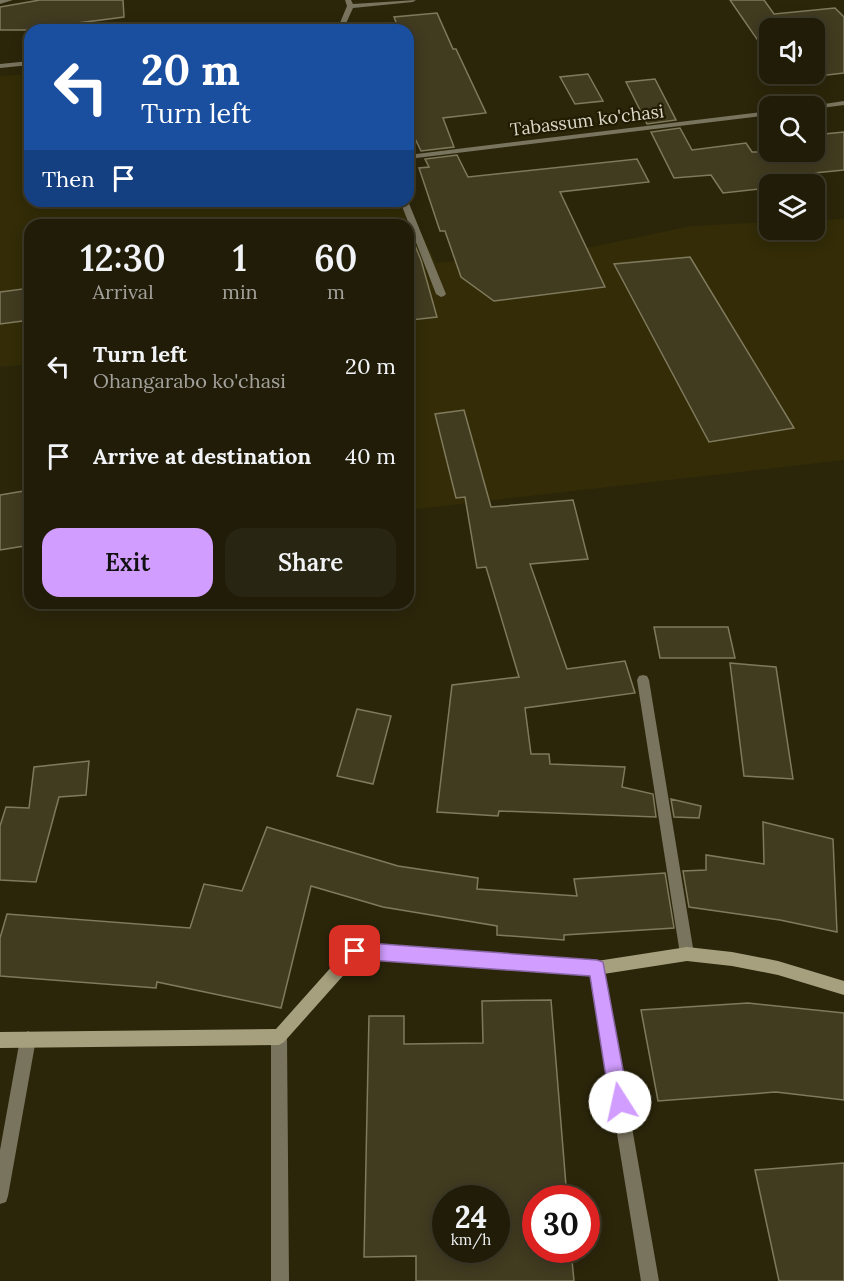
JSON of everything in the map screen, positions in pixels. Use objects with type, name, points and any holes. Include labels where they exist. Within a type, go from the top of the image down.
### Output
[{"type":"street","points":[[0,2],[10,0]]},
{"type":"street","points":[[342,24],[349,3],[413,0]]},
{"type":"street","points":[[0,66],[24,64]]},
{"type":"street","points":[[825,106],[844,104]]},
{"type":"street","name":"Tabassum ko'chasi","points":[[414,156],[759,113]]},
{"type":"street","points":[[414,226],[441,294]]},
{"type":"street","points":[[643,680],[687,954]]},
{"type":"street","points":[[280,1281],[279,1037],[355,951],[597,968],[687,954],[732,959],[778,968],[844,988]]},
{"type":"street","points":[[597,968],[650,1281]]},
{"type":"street","points":[[0,1040],[279,1037]]},
{"type":"street","points":[[0,1196],[28,1039]]},
{"type":"shaded area","points":[[24,74],[24,207],[408,207],[414,219],[24,219],[24,365],[0,367],[0,76]]},
{"type":"shaded area","points":[[414,219],[436,263],[587,248],[691,226],[759,223],[759,240],[825,240],[825,220],[844,219],[844,460],[414,509]]},
{"type":"building","points":[[40,0],[123,0],[124,17],[70,24],[24,24],[24,30],[0,30],[0,7]]},
{"type":"building","points":[[730,0],[764,0],[774,14],[835,8],[844,17],[844,73],[825,75],[825,18],[759,18],[759,42]]},
{"type":"building","points":[[437,13],[486,113],[443,118],[454,147],[421,151],[414,136],[414,24],[397,24],[394,17]]},
{"type":"building","points":[[588,74],[603,101],[575,104],[560,77]]},
{"type":"building","points":[[655,79],[676,120],[647,124],[626,82]]},
{"type":"building","points":[[680,128],[692,150],[746,143],[752,152],[759,152],[759,162],[825,162],[825,134],[844,132],[844,170],[805,174],[759,174],[759,189],[723,193],[711,175],[674,178],[651,132]]},
{"type":"building","points":[[457,155],[468,177],[637,159],[649,182],[560,192],[605,287],[494,301],[461,277],[445,231],[440,231],[419,168],[429,167],[425,159]]},
{"type":"building","points":[[414,243],[421,260],[437,317],[414,320]]},
{"type":"building","points":[[690,257],[794,428],[709,442],[614,264]]},
{"type":"building","points":[[24,289],[24,321],[0,324],[0,292]]},
{"type":"building","points":[[464,410],[491,507],[573,500],[588,559],[530,564],[567,669],[625,661],[635,693],[525,708],[531,754],[549,754],[550,764],[625,767],[622,787],[653,794],[656,817],[499,811],[498,816],[437,812],[452,685],[519,677],[486,567],[477,568],[465,497],[456,498],[435,414]]},
{"type":"building","points":[[24,491],[24,546],[0,550],[0,495]]},
{"type":"building","points":[[654,627],[728,627],[735,658],[660,658]]},
{"type":"building","points":[[730,663],[776,667],[793,779],[744,776]]},
{"type":"building","points":[[357,709],[391,716],[373,784],[337,776]]},
{"type":"building","points":[[89,761],[86,795],[59,797],[36,882],[0,880],[0,826],[6,807],[29,808],[34,767]]},
{"type":"building","points":[[671,799],[701,806],[699,818],[674,817]]},
{"type":"building","points":[[763,822],[833,839],[837,932],[780,920],[689,907],[683,871],[706,870],[706,855],[764,864]]},
{"type":"building","points":[[267,827],[398,866],[478,878],[477,889],[577,896],[574,879],[665,873],[674,928],[564,935],[564,940],[497,935],[497,926],[383,907],[311,886],[281,1008],[157,982],[156,988],[0,976],[0,938],[7,914],[190,928],[204,884],[242,891]]},
{"type":"building","points":[[551,1000],[566,1185],[522,1185],[522,1263],[572,1263],[574,1281],[416,1281],[416,1256],[364,1257],[369,1016],[404,1016],[404,1044],[483,1043],[482,1001]]},
{"type":"building","points":[[748,1003],[844,1013],[844,1100],[776,1092],[658,1101],[641,1010]]},
{"type":"building","points":[[844,1163],[844,1281],[779,1281],[755,1170]]},
{"type":"route","points":[[355,951],[597,968],[620,1102]]}]
